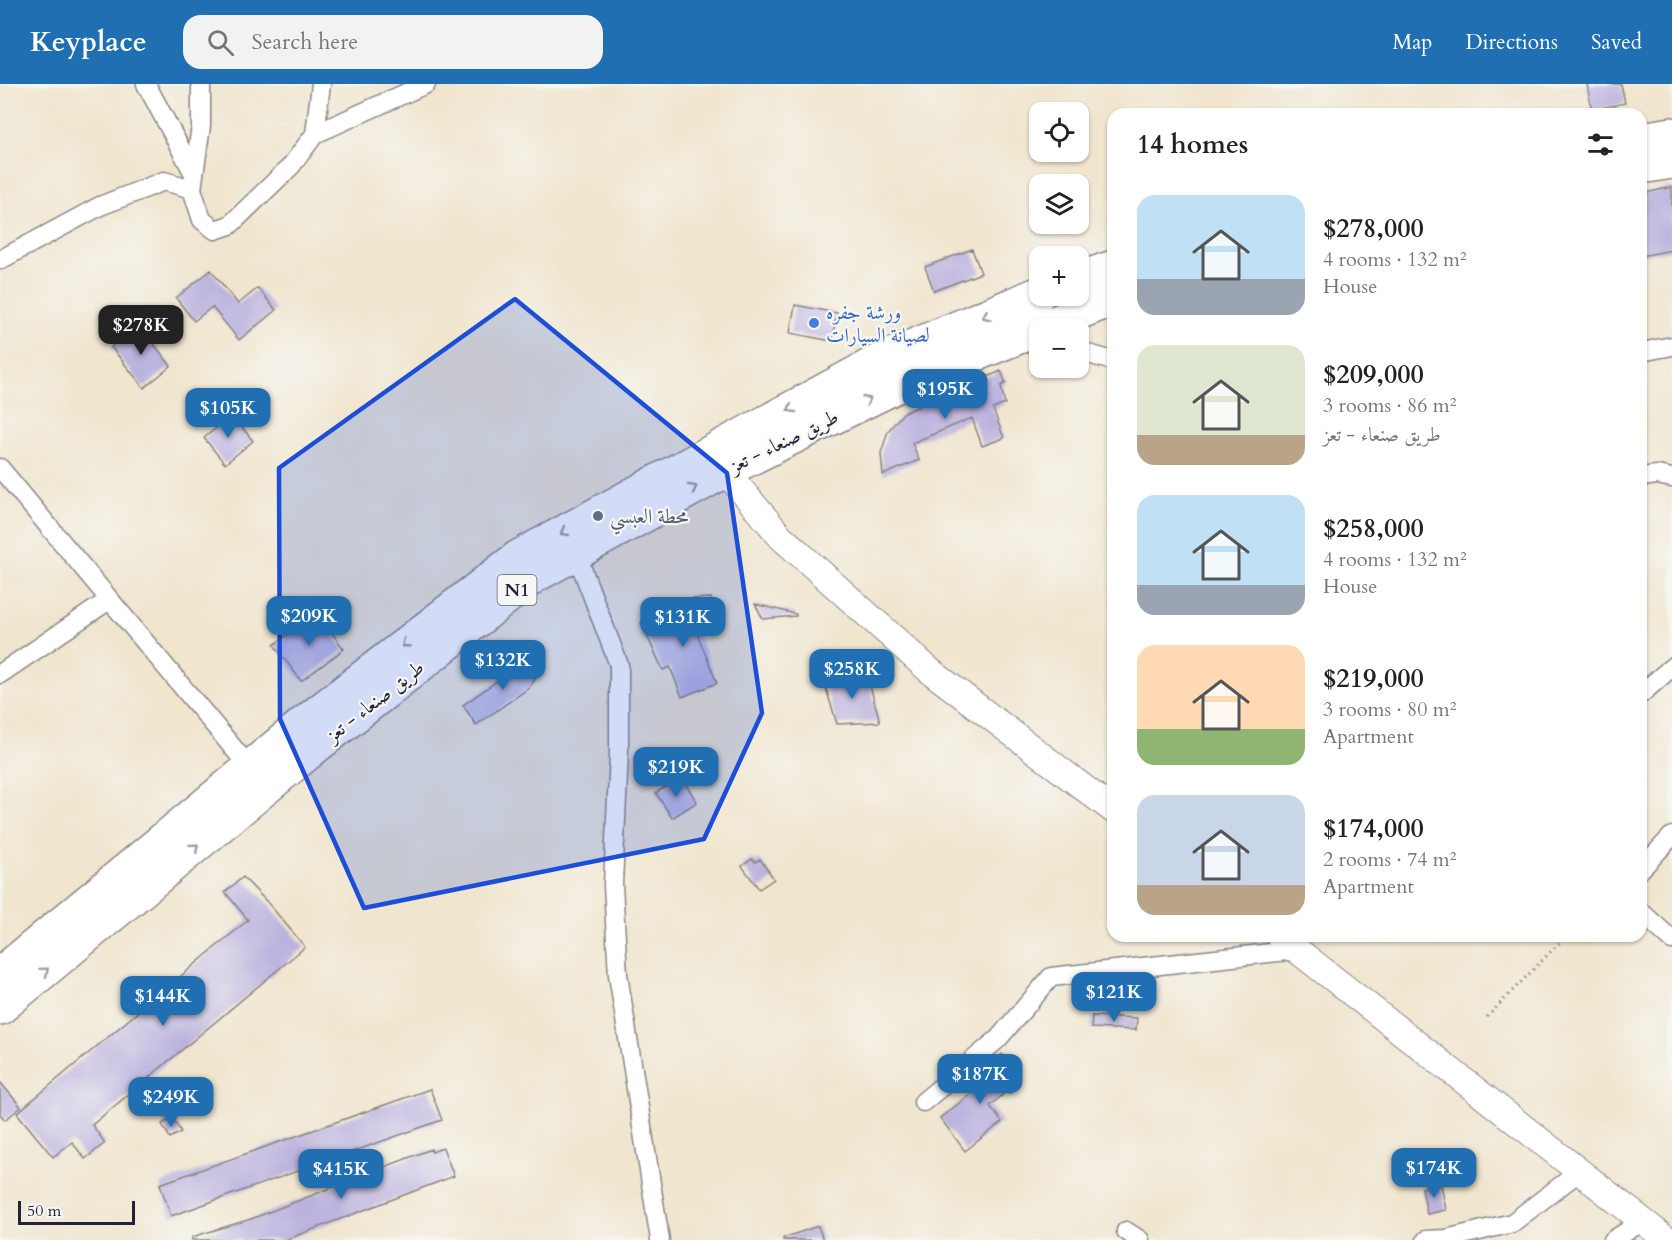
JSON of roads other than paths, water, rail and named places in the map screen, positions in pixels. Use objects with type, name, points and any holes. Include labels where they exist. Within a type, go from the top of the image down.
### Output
[{"type":"highway","points":[[1647,138],[1672,134]]},
{"type":"highway","points":[[1647,165],[1672,162]]},
{"type":"highway","points":[[1089,275],[1107,269]]},
{"type":"highway","name":"طريق صنعاء - تعز","points":[[2,969],[250,768],[518,557],[882,359],[1029,298]]},
{"type":"highway","name":"طريق صنعاء - تعز","points":[[1065,318],[1107,301]]},
{"type":"highway","name":"طريق صنعاء - تعز","points":[[0,1008],[318,745],[533,577],[725,471],[895,387],[1029,333]]},
{"type":"street","points":[[146,84],[193,181],[202,220],[215,230],[230,225],[291,166],[315,134],[426,84]]},
{"type":"street","points":[[193,181],[201,126],[201,84]]},
{"type":"street","points":[[315,134],[321,84]]},
{"type":"street","points":[[0,260],[100,206],[164,181],[193,181]]},
{"type":"street","points":[[1647,351],[1672,346]]},
{"type":"street","points":[[1089,354],[1107,359]]},
{"type":"street","points":[[0,468],[250,768]]},
{"type":"street","points":[[725,471],[781,537],[929,670],[1107,805]]},
{"type":"street","points":[[1647,476],[1657,475],[1672,478]]},
{"type":"street","points":[[576,553],[619,665],[619,752],[613,885],[618,975],[660,1240]]},
{"type":"street","points":[[0,674],[109,600]]},
{"type":"street","points":[[1647,689],[1672,667]]},
{"type":"street","points":[[1647,863],[1672,836]]},
{"type":"street","points":[[1647,917],[1672,940]]},
{"type":"street","points":[[923,1102],[998,1039],[1051,977],[1288,943],[1667,1240]]},
{"type":"street","points":[[1426,1240],[1446,1239],[1512,1223],[1580,1171]]},
{"type":"street","points":[[1613,1240],[1643,1221]]},
{"type":"place","name":"ورشة جفره لصيانة السيارات","points":[[814,323]]},
{"type":"place","name":"محطة العبسي","points":[[598,516]]}]
